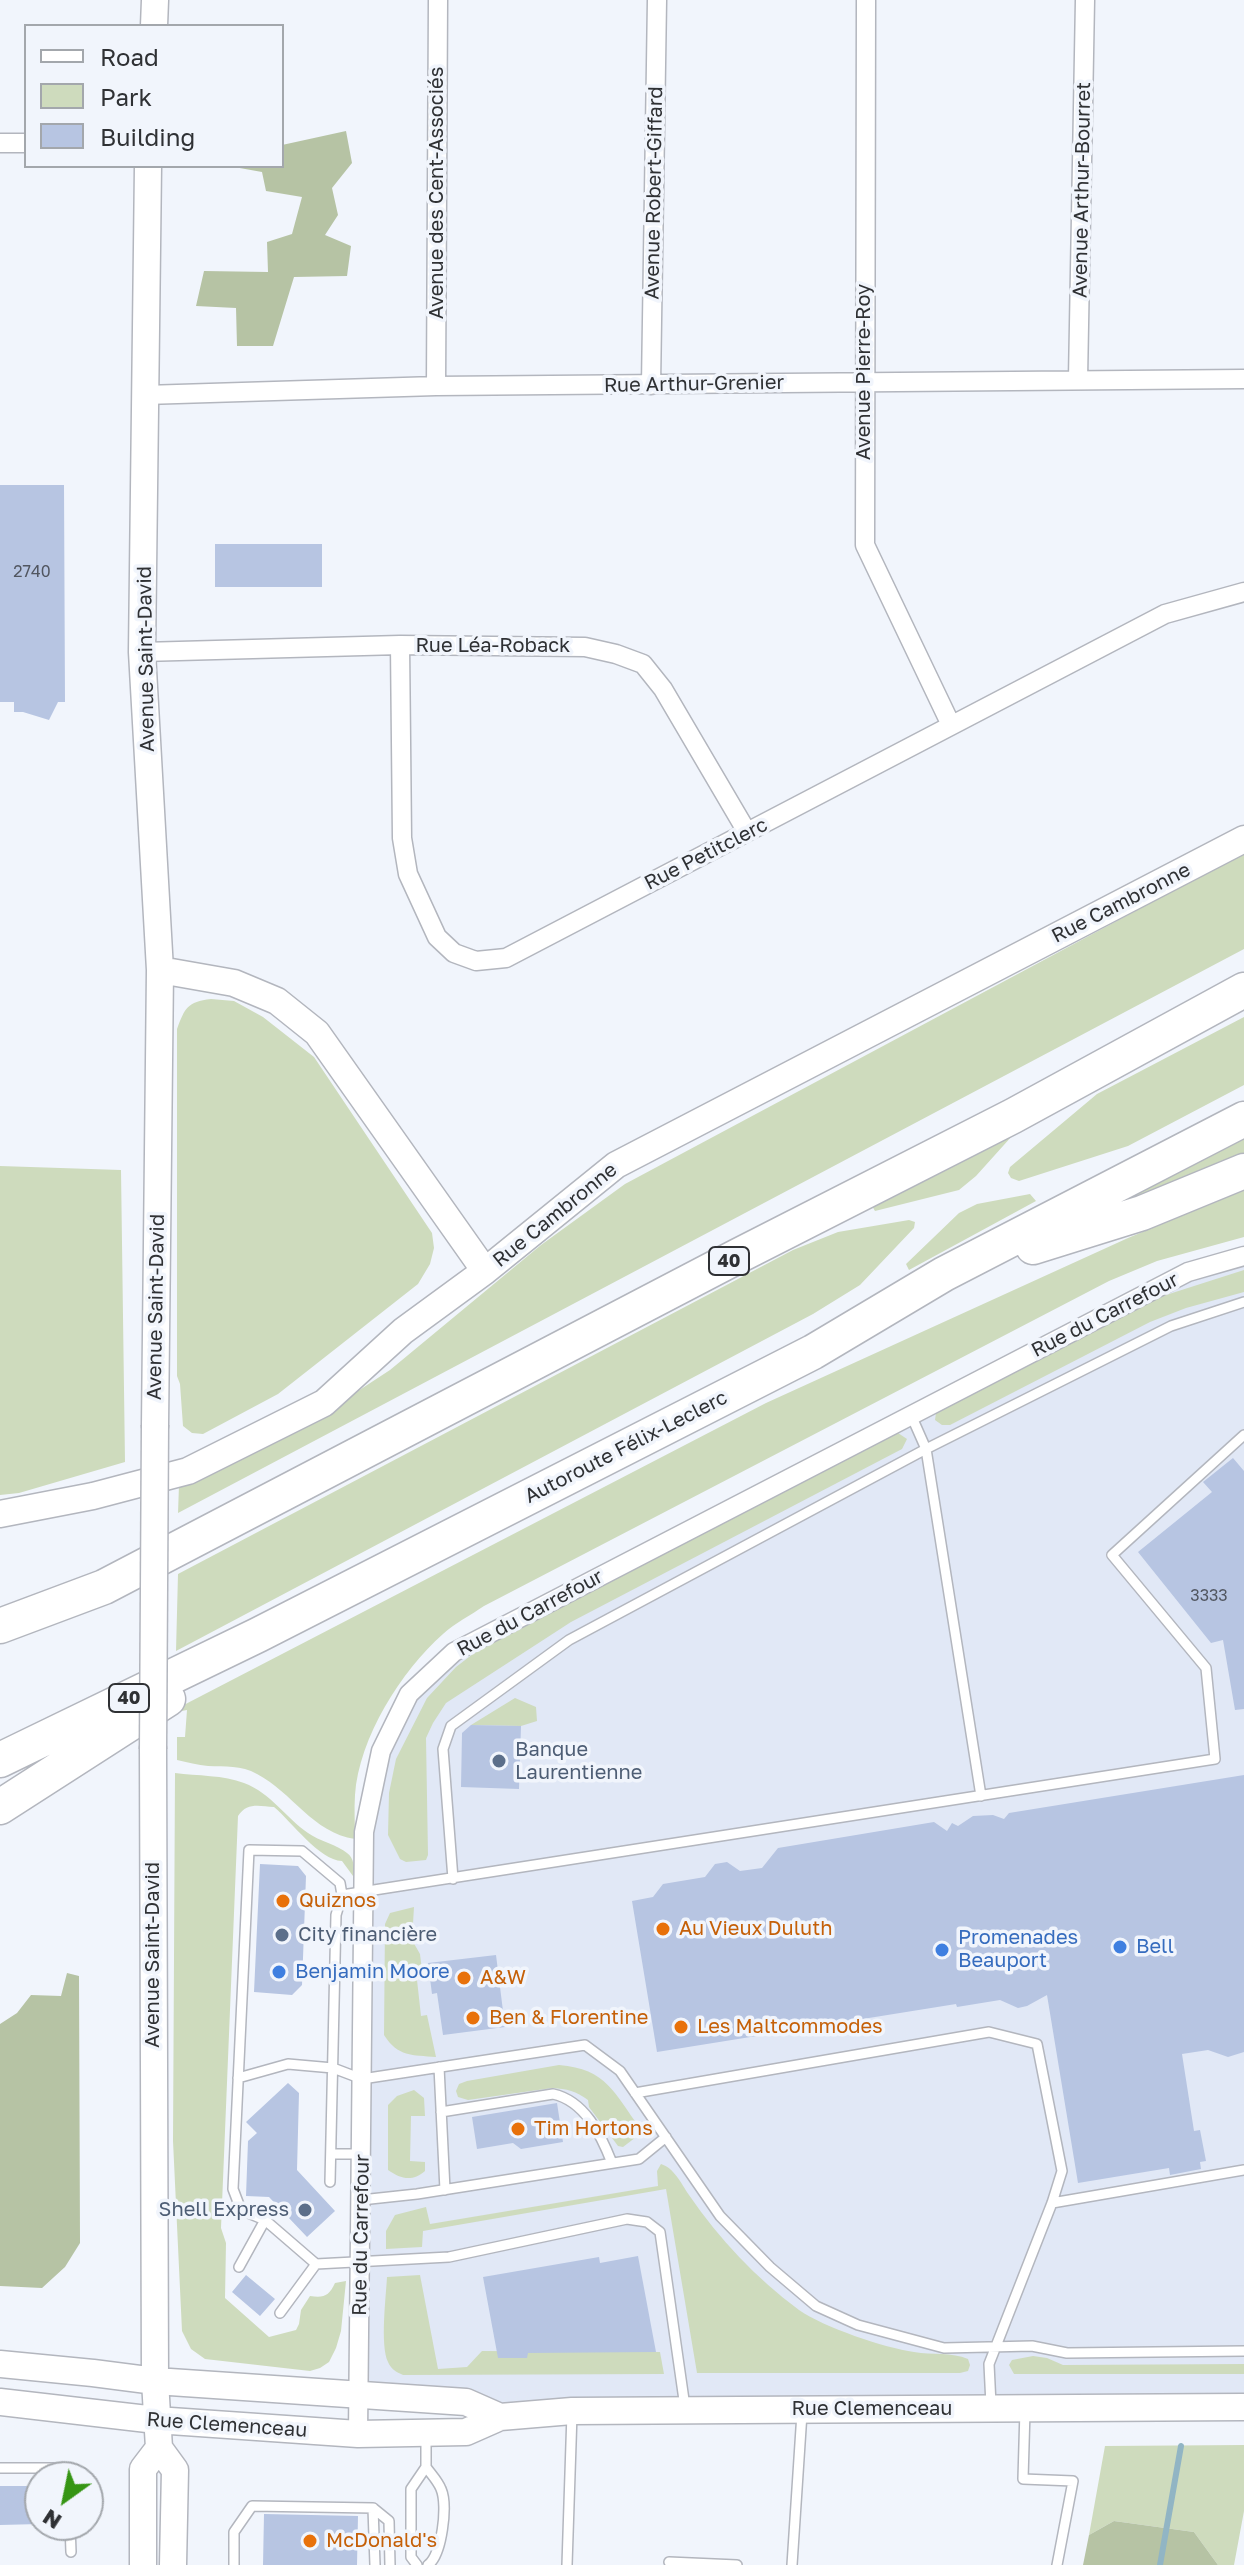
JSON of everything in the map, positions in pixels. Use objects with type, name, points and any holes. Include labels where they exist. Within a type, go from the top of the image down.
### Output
[{"type":"highway","name":"40","points":[[0,1626],[118,1580],[1013,1116],[1244,990]]},
{"type":"highway","name":"Autoroute Félix-Leclerc","points":[[0,1760],[258,1635],[813,1352],[944,1274],[1244,1119]]},
{"type":"highway","points":[[944,1274],[1142,1213],[1244,1171]]},
{"type":"highway","points":[[0,1807],[236,1655],[258,1635]]},
{"type":"street","points":[[154,24],[155,0]]},
{"type":"street","name":"Avenue des Cent-Associés","points":[[436,386],[438,0]]},
{"type":"street","name":"Avenue Robert-Giffard","points":[[651,385],[657,0]]},
{"type":"street","name":"Avenue Pierre-Roy","points":[[866,0],[865,545],[951,725]]},
{"type":"street","name":"Avenue Arthur-Bourret","points":[[1078,379],[1085,0]]},
{"type":"street","points":[[0,143],[24,143]]},
{"type":"street","name":"Avenue Saint-David","points":[[148,168],[142,652],[160,970],[153,1749],[155,2381],[159,2448],[175,2470],[173,2565]]},
{"type":"street","name":"Rue Arthur-Grenier","points":[[145,395],[436,386],[1244,379]]},
{"type":"street","name":"Rue Petitclerc","points":[[400,645],[402,838],[408,874],[437,937],[454,953],[476,961],[506,958],[1165,614],[1244,592]]},
{"type":"street","name":"Rue Léa-Roback","points":[[142,652],[400,645],[585,647],[616,654],[643,664],[663,689],[747,832]]},
{"type":"street","name":"Rue Cambronne","points":[[0,1514],[93,1496],[188,1471],[324,1403],[403,1331],[485,1271],[616,1165],[1244,839]]},
{"type":"street","points":[[160,970],[234,983],[277,1001],[317,1033],[485,1271]]},
{"type":"street","name":"Rue du Carrefour","points":[[358,2434],[364,1832],[381,1751],[409,1694],[454,1652],[1188,1272],[1244,1256]]},
{"type":"street","name":"Rue Clemenceau","points":[[0,2364],[155,2381],[466,2402],[500,2417]]},
{"type":"street","name":"Rue Clemenceau","points":[[0,2402],[156,2420],[358,2434],[466,2432],[500,2417],[572,2411],[1244,2407]]},
{"type":"street","points":[[143,2565],[143,2469],[159,2448]]},
{"type":"lane","points":[[453,1879],[443,1749],[451,1726],[569,1640],[926,1449],[1171,1326],[1244,1302]]},
{"type":"lane","points":[[911,1415],[926,1449],[981,1796]]},
{"type":"lane","points":[[342,1895],[1215,1759],[1206,1668],[1112,1555],[1244,1435]]},
{"type":"lane","points":[[330,2182],[336,1915],[342,1895],[340,1883],[302,1851],[249,1850],[233,2189],[241,2210],[265,2220],[316,2264],[449,2257],[627,2219],[647,2222],[660,2232],[686,2411]]},
{"type":"lane","points":[[635,2093],[989,2032],[1037,2044],[1062,2171],[989,2364],[991,2409]]},
{"type":"lane","points":[[238,2078],[288,2064],[333,2068],[362,2079],[585,2045],[620,2071],[720,2216],[770,2267],[816,2306],[858,2325],[944,2348],[1032,2346],[1067,2353],[1244,2351]]},
{"type":"lane","points":[[439,2067],[445,2190]]},
{"type":"lane","points":[[441,2112],[553,2094],[564,2096],[577,2104],[604,2141],[612,2163]]},
{"type":"lane","points":[[361,2200],[639,2159],[666,2137]]},
{"type":"lane","points":[[331,2154],[362,2154]]},
{"type":"lane","points":[[1052,2203],[1244,2170]]},
{"type":"lane","points":[[239,2267],[265,2220]]},
{"type":"lane","points":[[280,2313],[316,2264]]},
{"type":"lane","points":[[1025,2409],[1023,2479],[1073,2481],[1057,2565]]},
{"type":"lane","points":[[792,2565],[802,2410]]},
{"type":"lane","points":[[567,2565],[572,2411]]},
{"type":"lane","points":[[417,2565],[411,2557],[411,2489],[426,2467],[426,2434]]},
{"type":"lane","points":[[426,2467],[443,2491],[442,2530],[435,2560],[428,2565]]},
{"type":"lane","points":[[0,2468],[24,2468]]},
{"type":"lane","points":[[234,2565],[234,2532],[252,2506],[373,2508],[389,2521],[390,2565]]},
{"type":"lane","points":[[373,2508],[375,2565]]},
{"type":"lane","points":[[71,2541],[71,2552]]},
{"type":"lane","points":[[669,2562],[737,2565]]},
{"type":"shaded area","points":[[1244,1256],[1244,2407],[359,2407],[364,1832],[381,1751],[409,1694],[454,1652],[1188,1272]]},
{"type":"green space","points":[[346,131],[352,163],[332,188],[338,215],[325,235],[351,246],[347,276],[294,277],[273,346],[237,346],[236,308],[196,306],[204,271],[268,272],[267,242],[292,234],[302,197],[266,191],[262,172],[240,168],[284,168],[284,145]]},
{"type":"green space","points":[[1244,853],[1244,949],[178,1513],[179,1485],[329,1410],[390,1370],[541,1245],[625,1184]]},
{"type":"green space","points":[[211,999],[234,1001],[263,1017],[314,1057],[432,1233],[434,1248],[430,1264],[418,1284],[278,1394],[203,1434],[192,1433],[183,1426],[177,1376],[177,1029],[188,1007]]},
{"type":"green space","points":[[1244,1017],[1244,1085],[1128,1146],[1019,1181],[1011,1178],[1008,1173],[1010,1167],[1097,1094]]},
{"type":"green space","points":[[1003,1133],[1012,1136],[959,1190],[875,1211],[872,1206]]},
{"type":"green space","points":[[1244,1134],[1244,1159],[1134,1198],[1133,1194]]},
{"type":"green space","points":[[0,1166],[121,1170],[125,1462],[19,1493],[0,1495]]},
{"type":"green space","points":[[1244,1190],[1244,1237],[1157,1261],[1109,1281],[484,1606],[453,1626],[412,1667],[374,1729],[358,1773],[355,1839],[327,1829],[270,1782],[251,1771],[177,1760],[177,1737],[185,1737],[187,1710],[176,1712],[176,1709],[766,1403],[1128,1238]]},
{"type":"green space","points":[[1030,1194],[1036,1201],[909,1270],[906,1264],[959,1213],[977,1204]]},
{"type":"green space","points":[[909,1220],[915,1222],[914,1228],[860,1285],[813,1314],[176,1651],[178,1574],[793,1250],[838,1232]]},
{"type":"green space","points":[[1244,1270],[1244,1292],[1150,1322],[950,1425],[942,1425],[935,1420],[942,1406],[1141,1303]]},
{"type":"green space","points":[[895,1431],[907,1439],[902,1449],[571,1622],[446,1703],[426,1738],[428,1855],[426,1860],[406,1862],[400,1859],[388,1835],[389,1793],[396,1759],[427,1698],[456,1667],[495,1637]]},
{"type":"green space","points":[[515,1698],[536,1707],[537,1721],[521,1726],[471,1725]]},
{"type":"green space","points":[[175,1773],[228,1778],[254,1787],[308,1833],[347,1853],[353,1863],[353,1876],[342,1861],[315,1847],[274,1807],[249,1807],[238,1816],[221,2228],[226,2243],[225,2298],[269,2337],[296,2330],[301,2310],[310,2296],[326,2295],[335,2283],[346,2281],[341,2331],[336,2348],[329,2362],[310,2371],[205,2359],[191,2349],[182,2331],[173,2141]]},
{"type":"green space","points":[[414,1907],[412,1940],[420,1954],[422,1971],[416,1971],[421,2016],[427,2015],[436,2057],[400,2051],[384,2035],[385,1924],[390,1913]]},
{"type":"green space","points":[[67,1973],[79,1976],[80,2243],[65,2267],[42,2288],[0,2286],[0,2024],[17,2013],[31,1995],[61,1996]]},
{"type":"green space","points":[[559,2065],[575,2067],[599,2077],[616,2094],[640,2128],[640,2134],[623,2147],[618,2146],[589,2107],[588,2100],[567,2090],[552,2088],[468,2100],[458,2097],[456,2091],[459,2084],[467,2081]]},
{"type":"green space","points":[[414,2090],[424,2098],[425,2116],[411,2116],[410,2161],[425,2162],[425,2171],[416,2177],[406,2178],[388,2170],[388,2105],[397,2096]]},
{"type":"green space","points":[[661,2164],[673,2172],[739,2257],[799,2310],[838,2330],[887,2346],[968,2359],[968,2371],[697,2373],[666,2189],[423,2231],[422,2247],[386,2249],[386,2231],[395,2215],[426,2207],[430,2224],[658,2186],[657,2171]]},
{"type":"green space","points":[[420,2275],[438,2369],[467,2367],[482,2351],[660,2352],[664,2374],[403,2375],[391,2367],[386,2354],[387,2277]]},
{"type":"green space","points":[[1033,2356],[1063,2365],[1244,2364],[1244,2374],[1014,2374],[1009,2365],[1012,2360]]},
{"type":"green space","points":[[1244,2445],[1244,2511],[1234,2565],[1218,2565],[1194,2532],[1114,2521],[1089,2535],[1105,2446]]},
{"type":"green space","points":[[1114,2521],[1194,2532],[1218,2565],[1083,2565],[1089,2535]]},
{"type":"building","points":[[0,485],[64,485],[65,702],[58,702],[49,720],[14,712],[14,702],[0,702]]},
{"type":"building","points":[[215,544],[322,544],[322,587],[215,587]]},
{"type":"building","points":[[1233,1458],[1244,1471],[1244,1709],[1235,1710],[1223,1640],[1211,1643],[1138,1552],[1212,1492],[1203,1482]]},
{"type":"building","points":[[471,1725],[521,1726],[519,1789],[461,1787],[462,1733]]},
{"type":"building","name":"Promenades Beauport","points":[[1244,1775],[1244,2052],[1228,2057],[1208,2050],[1182,2054],[1194,2131],[1200,2130],[1206,2161],[1200,2162],[1201,2169],[1170,2175],[1169,2168],[1078,2183],[1047,1995],[1018,2008],[1000,2000],[957,2007],[956,2004],[657,2052],[632,1901],[653,1897],[663,1884],[705,1877],[715,1864],[727,1862],[740,1871],[762,1868],[778,1848],[934,1822],[947,1831],[952,1823],[958,1826],[973,1816],[993,1815],[1004,1819],[1009,1813]]},
{"type":"building","points":[[260,1864],[298,1866],[306,1876],[302,1985],[292,1995],[254,1992]]},
{"type":"building","points":[[496,1955],[505,2027],[443,2035],[437,1993],[432,1994],[428,1963]]},
{"type":"building","points":[[288,2083],[299,2093],[297,2170],[335,2211],[307,2237],[269,2197],[246,2196],[248,2141],[257,2133],[246,2122]]},
{"type":"building","name":"Tim Hortons","points":[[557,2103],[563,2142],[521,2149],[513,2143],[477,2149],[472,2117]]},
{"type":"building","points":[[638,2256],[656,2352],[528,2353],[527,2358],[498,2358],[483,2277],[599,2257],[600,2263]]},
{"type":"building","points":[[246,2275],[275,2299],[260,2316],[232,2292]]},
{"type":"building","points":[[0,2486],[24,2486],[24,2524],[0,2525]]},
{"type":"building","points":[[264,2514],[358,2516],[357,2565],[263,2565]]},
{"type":"waterway","points":[[1160,2565],[1181,2446]]},
{"type":"place","name":"Banque Laurentienne","points":[[499,1761]]},
{"type":"place","name":"Quiznos","points":[[283,1901]]},
{"type":"place","name":"Au Vieux Duluth","points":[[663,1929]]},
{"type":"place","name":"City financière","points":[[282,1935]]},
{"type":"place","name":"Bell","points":[[1120,1947]]},
{"type":"place","name":"Promenades Beauport","points":[[942,1950]]},
{"type":"place","name":"Benjamin Moore","points":[[279,1972]]},
{"type":"place","name":"A&W","points":[[464,1978]]},
{"type":"place","name":"Ben & Florentine","points":[[473,2018]]},
{"type":"place","name":"Les Maltcommodes","points":[[681,2027]]},
{"type":"place","name":"Tim Hortons","points":[[518,2129]]},
{"type":"place","name":"Shell Express","points":[[305,2210]]},
{"type":"place","name":"McDonald's","points":[[310,2541]]}]
